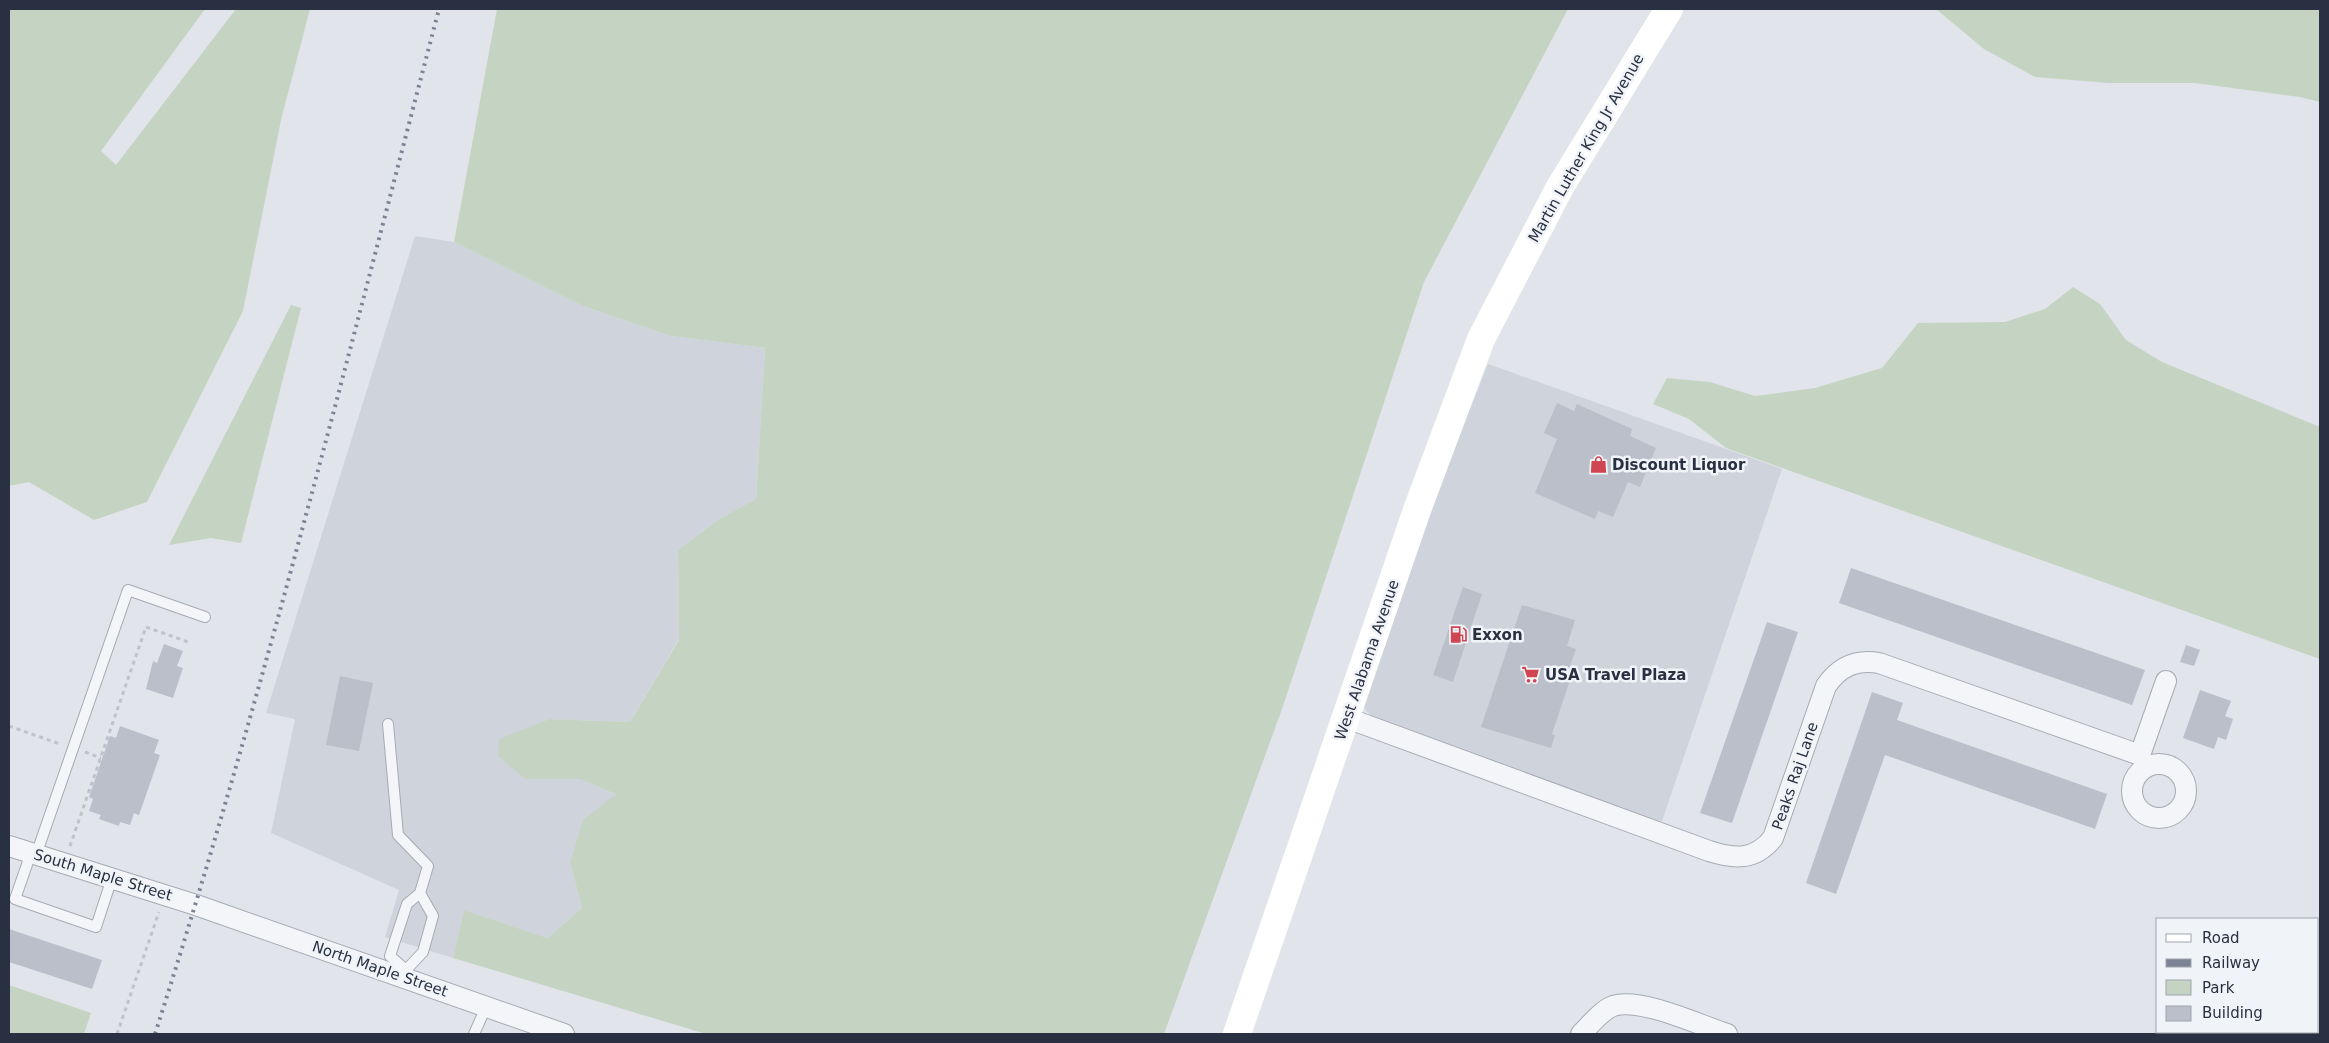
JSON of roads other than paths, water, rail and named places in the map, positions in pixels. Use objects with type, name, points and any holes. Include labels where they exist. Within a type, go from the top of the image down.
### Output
[{"type":"main road","name":"Martin Luther King Jr Avenue","points":[[1507,289],[1560,187],[1669,9]]},
{"type":"main road","name":"West Alabama Avenue","points":[[1237,1034],[1418,510],[1481,339],[1507,289]]},
{"type":"street","name":"Peaks Raj Lane","points":[[1347,718],[1700,848],[1737,858],[1758,852],[1776,832],[1826,686],[1839,671],[1856,662],[1879,663],[2143,760],[2166,681]]},
{"type":"street","name":"South Maple Street","points":[[9,846],[196,905]]},
{"type":"street","name":"North Maple Street","points":[[196,905],[405,974],[486,1007],[564,1034]]},
{"type":"street","points":[[1581,1034],[1611,1007],[1629,1004],[1645,1006],[1727,1034]]},
{"type":"lane","points":[[112,878],[96,927],[15,899],[73,748],[128,590],[205,617]]},
{"type":"lane","points":[[388,724],[398,835],[428,866],[420,893],[407,904],[390,956],[405,974],[423,952],[433,916],[420,893]]},
{"type":"lane","points":[[474,1034],[486,1007]]},
{"type":"railway","points":[[155,1034],[195,907],[269,652],[439,9]]},
{"type":"place","name":"Discount Liquor","points":[[1598,465]]},
{"type":"place","name":"Exxon","points":[[1458,635]]},
{"type":"place","name":"USA Travel Plaza","points":[[1531,675]]}]
